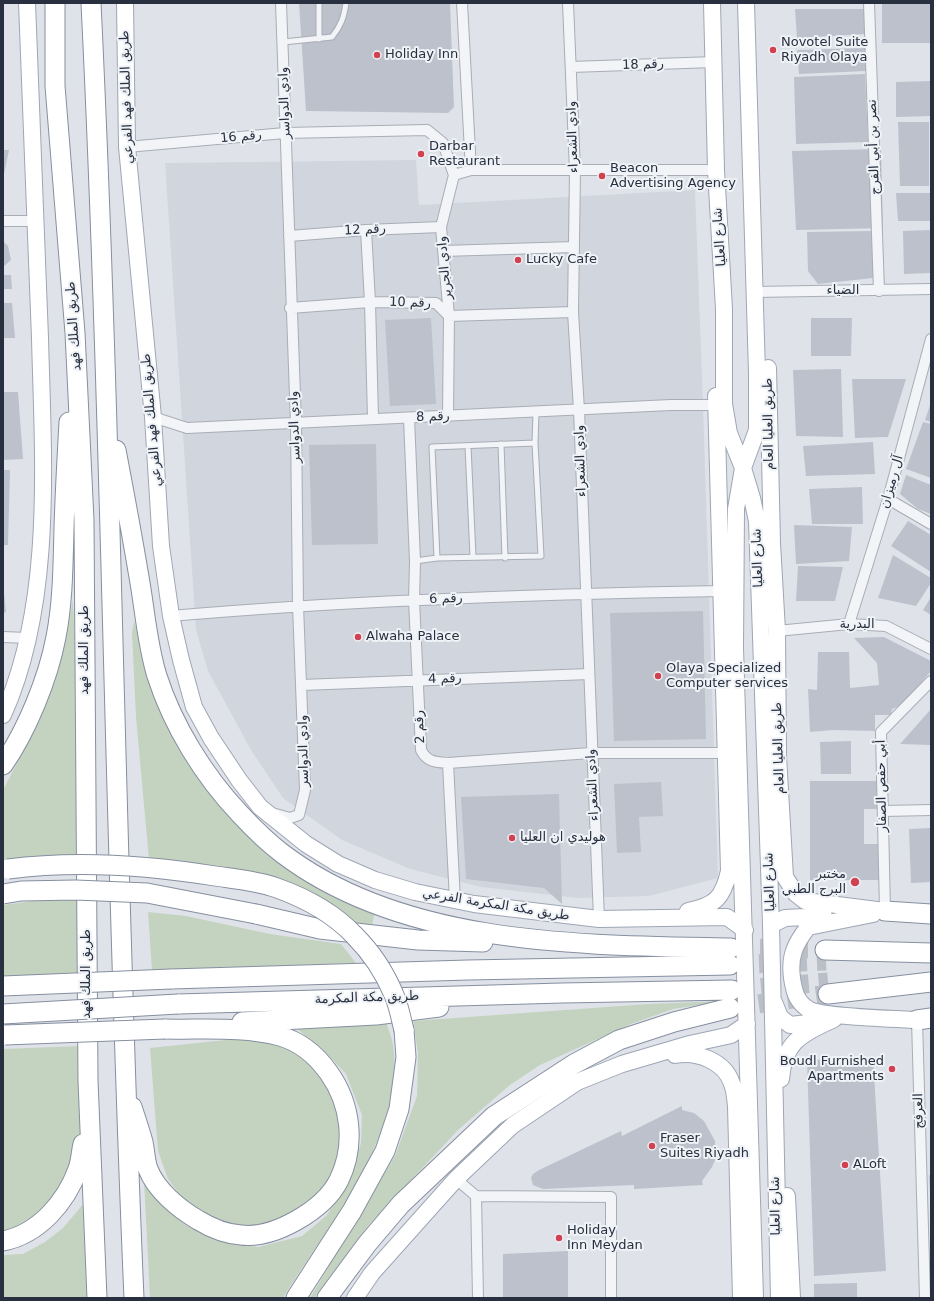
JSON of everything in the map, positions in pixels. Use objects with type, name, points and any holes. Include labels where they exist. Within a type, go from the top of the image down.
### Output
[{"type":"highway","points":[[42,3],[46,49],[56,86]]},
{"type":"highway","name":"طريق الملك فهد","points":[[55,3],[56,86],[75,333],[84,520],[88,1081],[97,1298]]},
{"type":"highway","name":"طريق الملك فهد","points":[[91,3],[103,326],[124,1080],[134,1298]]},
{"type":"highway","points":[[93,33],[98,3]]},
{"type":"highway","points":[[103,326],[113,432],[140,579],[147,633],[158,677],[168,704],[188,744],[213,784],[259,834],[284,855],[313,874],[344,891],[392,909],[442,925],[493,934],[605,945]]},
{"type":"highway","points":[[3,765],[12,752],[38,696],[56,638],[62,594],[66,474],[75,333]]},
{"type":"highway","points":[[5,869],[66,864],[150,867],[244,880],[276,888],[300,897],[317,907],[354,934],[376,961],[395,996],[404,1030],[406,1057],[399,1109],[385,1151],[348,1217],[296,1298]]},
{"type":"highway","points":[[3,894],[21,891],[76,890],[147,893],[256,914],[320,929],[418,940],[605,945]]},
{"type":"highway","points":[[885,911],[931,914]]},
{"type":"highway","name":"طريق مكة المكرمة","points":[[3,986],[171,979],[468,970],[731,956],[605,945]]},
{"type":"highway","points":[[931,953],[826,955],[931,956]]},
{"type":"highway","points":[[931,978],[828,988],[931,982]]},
{"type":"highway","points":[[165,1029],[220,1023],[376,1015],[562,993]]},
{"type":"highway","name":"طريق مكة المكرمة","points":[[3,1014],[178,1004],[562,993],[731,999],[674,1022],[619,1040],[574,1064],[494,1116],[401,1204],[367,1244],[326,1298]]},
{"type":"highway","points":[[4,1035],[165,1029],[250,1031],[280,1036],[307,1049],[317,1056],[338,1087],[349,1125],[348,1149],[343,1170],[338,1181],[324,1199],[306,1214],[287,1226],[253,1236],[217,1230],[182,1210],[157,1184],[148,1169],[142,1141],[124,1080]]},
{"type":"highway","points":[[3,1241],[20,1237],[37,1227],[66,1195],[79,1167],[81,1158],[85,1134],[88,1081]]},
{"type":"main road","points":[[3,715],[13,693],[28,638],[40,559],[43,464],[36,221],[27,3]]},
{"type":"main road","name":"طريق الملك فهد الفرعي","points":[[125,3],[127,147],[152,418],[161,546],[171,616],[194,707],[211,738],[239,780],[265,811]]},
{"type":"main road","name":"شارع العليا","points":[[712,3],[716,170],[724,309],[724,404],[729,433],[743,468],[757,521],[772,926],[772,996],[779,1298]]},
{"type":"main road","name":"شارع العليا","points":[[746,3],[758,373],[757,430],[743,468],[736,509],[735,648],[756,1298]]},
{"type":"main road","name":"طريق العليا العام","points":[[755,292],[768,354],[772,543],[777,631],[778,756],[785,877],[796,894],[805,901],[885,911]]},
{"type":"main road","points":[[641,919],[704,908],[720,896],[725,889],[729,871],[722,591],[715,405],[724,309]]},
{"type":"main road","name":"طريق مكة المكرمة الفرعي","points":[[265,811],[306,844],[338,864],[381,882],[415,892],[455,901],[533,913],[599,919],[727,917],[745,930]]},
{"type":"main road","points":[[772,926],[784,918],[885,911],[931,910]]},
{"type":"main road","points":[[885,911],[808,927],[792,951],[791,973],[794,995],[808,1009],[846,1015],[926,1019]]},
{"type":"main road","points":[[772,996],[780,1017],[790,1025],[834,1020],[926,1019]]},
{"type":"main road","points":[[792,1298],[784,1142],[782,1066],[786,1054],[801,1035],[834,1020]]},
{"type":"main road","points":[[355,1298],[372,1273],[456,1179],[513,1125],[577,1082],[622,1064],[690,1044],[731,1035],[747,1024]]},
{"type":"main road","points":[[622,1064],[691,1053],[701,1056],[723,1069],[732,1083],[736,1106],[741,1298]]},
{"type":"street","name":"وادي الدواسر","points":[[265,811],[290,818],[300,814],[305,790],[298,605],[296,424],[290,308],[281,3]]},
{"type":"street","points":[[462,3],[471,170]]},
{"type":"street","name":"وادي الشعراء","points":[[568,3],[575,171],[573,312],[580,410],[591,753],[599,919]]},
{"type":"street","name":"نصر بن أبي الفرج","points":[[870,3],[879,291]]},
{"type":"street","name":"رقم 18","points":[[571,67],[714,62]]},
{"type":"street","name":"رقم 16","points":[[127,147],[286,133],[427,130],[443,143],[454,175]]},
{"type":"street","points":[[454,175],[471,170],[716,170]]},
{"type":"street","name":"وادي الجرير","points":[[448,417],[448,316],[441,227],[454,175]]},
{"type":"street","points":[[3,221],[36,221]]},
{"type":"street","name":"رقم 12","points":[[289,236],[366,230],[441,227]]},
{"type":"street","points":[[366,230],[374,418]]},
{"type":"street","points":[[443,251],[574,247]]},
{"type":"street","name":"الضياء","points":[[755,292],[931,289]]},
{"type":"street","name":"رقم 10","points":[[290,308],[370,302],[436,303],[448,316],[573,312]]},
{"type":"street","name":"آل رميزان","points":[[849,624],[888,499],[931,339]]},
{"type":"street","name":"رقم 8","points":[[152,418],[187,428],[296,424],[374,418],[448,417],[536,413],[684,404],[715,405]]},
{"type":"street","name":"رقم 2","points":[[409,418],[416,561],[414,600],[421,750],[424,757],[432,762],[448,763],[591,753],[726,753]]},
{"type":"street","points":[[888,499],[931,524]]},
{"type":"street","name":"رقم 6","points":[[171,616],[298,605],[587,593],[722,591]]},
{"type":"street","name":"البدرية","points":[[777,631],[849,624],[886,626],[931,650]]},
{"type":"street","points":[[3,637],[28,638]]},
{"type":"street","name":"رقم 4","points":[[302,685],[589,674]]},
{"type":"street","name":"أبي حفص الصفار","points":[[885,911],[881,732],[931,681]]},
{"type":"street","points":[[448,763],[455,901]]},
{"type":"street","points":[[883,811],[931,810]]},
{"type":"street","name":"العرفج","points":[[926,1019],[920,1162],[927,1293]]},
{"type":"street","points":[[920,1162],[931,1162]]},
{"type":"street","points":[[456,1179],[476,1196],[611,1197],[611,1298]]},
{"type":"street","points":[[476,1196],[478,1298]]},
{"type":"lane","points":[[319,3],[319,38]]},
{"type":"lane","points":[[283,42],[332,37],[339,28],[344,16],[346,3]]},
{"type":"lane","points":[[416,561],[437,558],[505,558],[541,556],[535,443],[536,413]]},
{"type":"lane","points":[[437,558],[432,448],[535,443]]},
{"type":"lane","points":[[501,444],[505,558]]},
{"type":"lane","points":[[468,446],[473,557]]},
{"type":"shaded area","points":[[416,160],[419,205],[695,190],[718,878],[649,896],[578,898],[481,887],[410,869],[342,840],[283,798],[251,750],[208,671],[196,630],[165,163]]},
{"type":"green space","points":[[73,600],[84,856],[3,864],[3,790],[38,722],[58,671]]},
{"type":"green space","points":[[134,621],[154,686],[252,837],[293,872],[350,903],[375,912],[372,925],[350,923],[320,900],[149,860],[136,717],[132,633]]},
{"type":"green space","points":[[83,899],[79,977],[3,978],[3,905],[33,901]]},
{"type":"green space","points":[[148,912],[186,916],[270,934],[341,944],[356,963],[152,970]]},
{"type":"green space","points":[[725,1001],[673,1009],[631,1024],[540,1065],[510,1085],[459,1129],[368,1226],[314,1298],[310,1298],[395,1156],[417,1096],[418,1053],[413,1021],[648,1004]]},
{"type":"green space","points":[[386,1022],[393,1045],[394,1078],[388,1111],[376,1145],[340,1210],[283,1298],[150,1298],[144,1180],[169,1210],[185,1225],[221,1241],[258,1247],[302,1236],[326,1216],[349,1183],[361,1143],[362,1115],[346,1074],[324,1051],[296,1028]]},
{"type":"green space","points":[[235,1039],[275,1043],[297,1052],[329,1081],[346,1136],[328,1190],[267,1228],[223,1224],[185,1202],[168,1179],[158,1151],[150,1048]]},
{"type":"green space","points":[[80,1046],[82,1140],[80,1153],[46,1214],[3,1234],[3,1049]]},
{"type":"green space","points":[[90,1196],[96,1298],[3,1298],[3,1255],[23,1254],[45,1242],[63,1228]]},
{"type":"building","name":"Holiday Inn","points":[[299,3],[450,3],[454,107],[448,113],[306,111]]},
{"type":"building","points":[[882,3],[931,3],[931,43],[882,43]]},
{"type":"building","points":[[795,9],[865,9],[866,34],[797,38]]},
{"type":"building","points":[[866,48],[866,71],[799,74],[797,50]]},
{"type":"building","points":[[865,74],[868,142],[796,144],[794,77]]},
{"type":"building","points":[[931,81],[931,116],[896,117],[896,82]]},
{"type":"building","points":[[898,122],[929,122],[929,186],[900,186]]},
{"type":"building","points":[[881,149],[883,228],[796,230],[792,151]]},
{"type":"building","points":[[3,150],[9,150],[4,174],[3,174]]},
{"type":"building","points":[[896,193],[931,193],[931,221],[898,221]]},
{"type":"building","points":[[931,230],[931,273],[904,274],[903,231]]},
{"type":"building","points":[[873,231],[873,278],[818,284],[808,271],[807,232]]},
{"type":"building","points":[[3,241],[8,246],[11,260],[3,267]]},
{"type":"building","points":[[3,275],[11,275],[12,289],[3,289]]},
{"type":"building","points":[[3,303],[12,303],[15,338],[3,338]]},
{"type":"building","points":[[431,318],[436,404],[390,406],[385,320]]},
{"type":"building","points":[[811,318],[852,318],[851,356],[811,356]]},
{"type":"building","points":[[841,369],[843,437],[796,436],[793,370]]},
{"type":"building","points":[[852,379],[906,379],[888,437],[855,438]]},
{"type":"building","points":[[3,392],[18,392],[23,459],[3,460]]},
{"type":"building","points":[[931,402],[931,422],[925,420]]},
{"type":"building","points":[[923,422],[931,424],[931,478],[906,469]]},
{"type":"building","points":[[873,442],[875,474],[806,476],[803,446]]},
{"type":"building","points":[[376,444],[378,544],[312,545],[309,445]]},
{"type":"building","points":[[3,470],[10,470],[8,545],[3,545]]},
{"type":"building","points":[[906,475],[931,485],[931,514],[918,509],[900,494]]},
{"type":"building","points":[[862,487],[863,524],[812,524],[809,489]]},
{"type":"building","points":[[908,521],[931,535],[931,572],[891,546]]},
{"type":"building","points":[[794,525],[852,527],[849,561],[796,564]]},
{"type":"building","points":[[893,555],[931,578],[931,583],[916,606],[878,598]]},
{"type":"building","points":[[798,566],[843,567],[835,601],[796,601]]},
{"type":"building","points":[[3,583],[6,612],[3,613]]},
{"type":"building","points":[[931,597],[931,615],[923,610]]},
{"type":"building","name":"Olaya Specialized Computer services","points":[[703,611],[706,739],[614,741],[610,613]]},
{"type":"building","points":[[884,637],[931,661],[931,671],[902,705],[892,709],[891,715],[875,715],[875,731],[833,730],[810,732],[808,689],[817,690],[818,652],[849,652],[850,688],[879,685],[877,663],[854,638]]},
{"type":"building","points":[[931,709],[931,745],[900,744]]},
{"type":"building","points":[[851,741],[851,774],[821,774],[820,742]]},
{"type":"building","points":[[810,781],[880,781],[880,809],[864,809],[864,844],[883,844],[883,880],[810,880]]},
{"type":"building","points":[[661,782],[663,816],[639,817],[641,852],[617,853],[614,784]]},
{"type":"building","name":"هوليدي ان العليا","points":[[559,794],[562,904],[544,888],[466,879],[461,797]]},
{"type":"building","points":[[931,828],[931,882],[911,883],[909,829]]},
{"type":"building","name":"ALoft","points":[[873,1058],[886,1271],[814,1276],[807,1060]]},
{"type":"building","name":"Fraser Suites Riyadh","points":[[682,1106],[682,1110],[694,1113],[704,1121],[715,1141],[715,1160],[702,1181],[703,1185],[634,1189],[634,1185],[543,1189],[533,1185],[531,1178],[533,1174],[539,1170],[621,1131],[622,1136]]},
{"type":"building","points":[[931,1173],[931,1194],[930,1194],[929,1176]]},
{"type":"building","points":[[568,1251],[568,1298],[503,1298],[503,1254]]},
{"type":"building","points":[[857,1283],[857,1298],[814,1298],[814,1284]]},
{"type":"tunnel","points":[[731,948],[812,949]]},
{"type":"tunnel","points":[[730,965],[826,961]]},
{"type":"tunnel","points":[[732,990],[828,982]]},
{"type":"tunnel","points":[[730,1008],[828,994]]},
{"type":"place","name":"Novotel Suite Riyadh Olaya","points":[[773,50]]},
{"type":"place","name":"Holiday Inn","points":[[377,55]]},
{"type":"place","name":"Darbar Restaurant","points":[[421,154]]},
{"type":"place","name":"Beacon Advertising Agency","points":[[602,176]]},
{"type":"place","name":"Lucky Cafe","points":[[518,260]]},
{"type":"place","name":"Alwaha Palace","points":[[358,637]]},
{"type":"place","name":"Olaya Specialized Computer services","points":[[658,676]]},
{"type":"place","name":"هوليدي ان العليا","points":[[512,838]]},
{"type":"place","name":"مختبر البرج الطبي","points":[[855,882]]},
{"type":"place","name":"Boudl Furnished Apartments","points":[[892,1069]]},
{"type":"place","name":"Fraser Suites Riyadh","points":[[652,1146]]},
{"type":"place","name":"ALoft","points":[[845,1165]]},
{"type":"place","name":"Holiday Inn Meydan","points":[[559,1238]]}]
